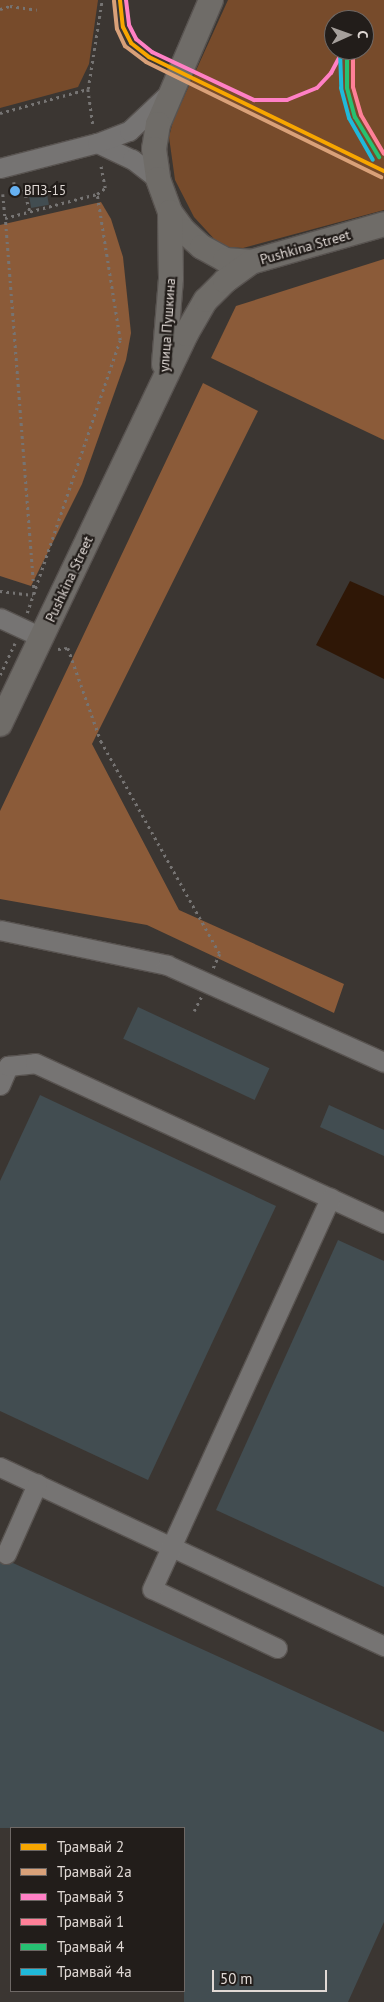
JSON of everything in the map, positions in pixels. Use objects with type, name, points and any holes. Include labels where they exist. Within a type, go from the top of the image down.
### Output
[{"type":"main road","name":"Pushkina Street","points":[[211,0],[158,124],[154,150],[158,179],[170,212],[184,231],[202,247],[225,260],[251,262],[384,224]]},
{"type":"main road","name":"улица Пушкина","points":[[163,379],[169,325],[170,212]]},
{"type":"main road","name":"улица Пушкина","points":[[163,379],[206,300],[225,281],[251,262]]},
{"type":"main road","name":"Pushkina Street","points":[[0,724],[33,636],[163,379]]},
{"type":"street","points":[[0,168],[98,151],[129,132],[148,117],[172,88]]},
{"type":"street","points":[[98,151],[132,159],[158,179]]},
{"type":"street","points":[[0,618],[33,636]]},
{"type":"street","points":[[0,930],[167,965],[384,1062]]},
{"type":"street","points":[[0,1085],[8,1066],[35,1064],[384,1223]]},
{"type":"street","points":[[277,1648],[152,1589],[330,1198]]},
{"type":"street","points":[[0,1467],[384,1646]]},
{"type":"street","points":[[6,1554],[37,1484]]},
{"type":"path","points":[[94,124],[88,89],[102,0]]},
{"type":"path","points":[[0,9],[10,6],[37,10]]},
{"type":"path","points":[[0,113],[88,89]]},
{"type":"path","points":[[0,220],[97,194],[105,188],[98,151]]},
{"type":"path","points":[[24,189],[30,212]]},
{"type":"path","points":[[0,675],[33,636],[34,596],[3,194]]},
{"type":"path","points":[[34,596],[120,340],[97,194]]},
{"type":"path","points":[[0,591],[34,596]]},
{"type":"path","points":[[33,636],[53,650],[68,648],[101,741],[220,954],[194,1011]]},
{"type":"shaded area","points":[[0,0],[98,0],[89,64],[78,87],[0,108]]},
{"type":"shaded area","points":[[228,0],[384,0],[384,210],[243,248],[227,247],[217,242],[194,217],[175,180],[169,137],[173,121]]},
{"type":"shaded area","points":[[101,202],[111,219],[123,257],[131,333],[126,360],[82,484],[31,586],[0,576],[0,225]]},
{"type":"shaded area","points":[[384,259],[384,440],[211,358],[236,306]]},
{"type":"shaded area","points":[[203,383],[258,411],[92,744],[179,910],[344,984],[334,1013],[147,925],[0,899],[0,811]]},
{"type":"shaded area","points":[[350,581],[384,596],[384,679],[316,645]]},
{"type":"building","points":[[47,194],[49,205],[31,208],[29,197]]},
{"type":"building","points":[[138,1007],[269,1068],[255,1100],[123,1039]]},
{"type":"building","points":[[40,1095],[276,1206],[148,1480],[0,1411],[0,1181]]},
{"type":"building","points":[[329,1105],[384,1130],[384,1156],[320,1127]]},
{"type":"building","points":[[338,1240],[384,1261],[384,1587],[216,1510]]},
{"type":"building","points":[[0,1563],[13,1563],[384,1732],[384,1922],[348,2002],[184,2002],[185,1827],[0,1828]]},
{"type":"tram line","name":"2","points":[[120,0],[123,27],[131,43],[149,57],[384,171]]},
{"type":"tram line","name":"3","points":[[126,0],[129,25],[136,39],[152,52],[254,100],[287,100],[317,88],[331,73],[338,60]]},
{"type":"tram line","name":"2а","points":[[114,1],[117,29],[125,46],[146,62],[381,177]]},
{"type":"tram line","name":"4а","points":[[340,60],[341,88],[349,118],[373,160]]},
{"type":"tram line","name":"4","points":[[347,60],[347,88],[355,117],[379,157]]},
{"type":"tram line","name":"1","points":[[353,60],[353,87],[361,115],[384,154]]},
{"type":"place","name":"ВПЗ-15","points":[[15,191]]}]
